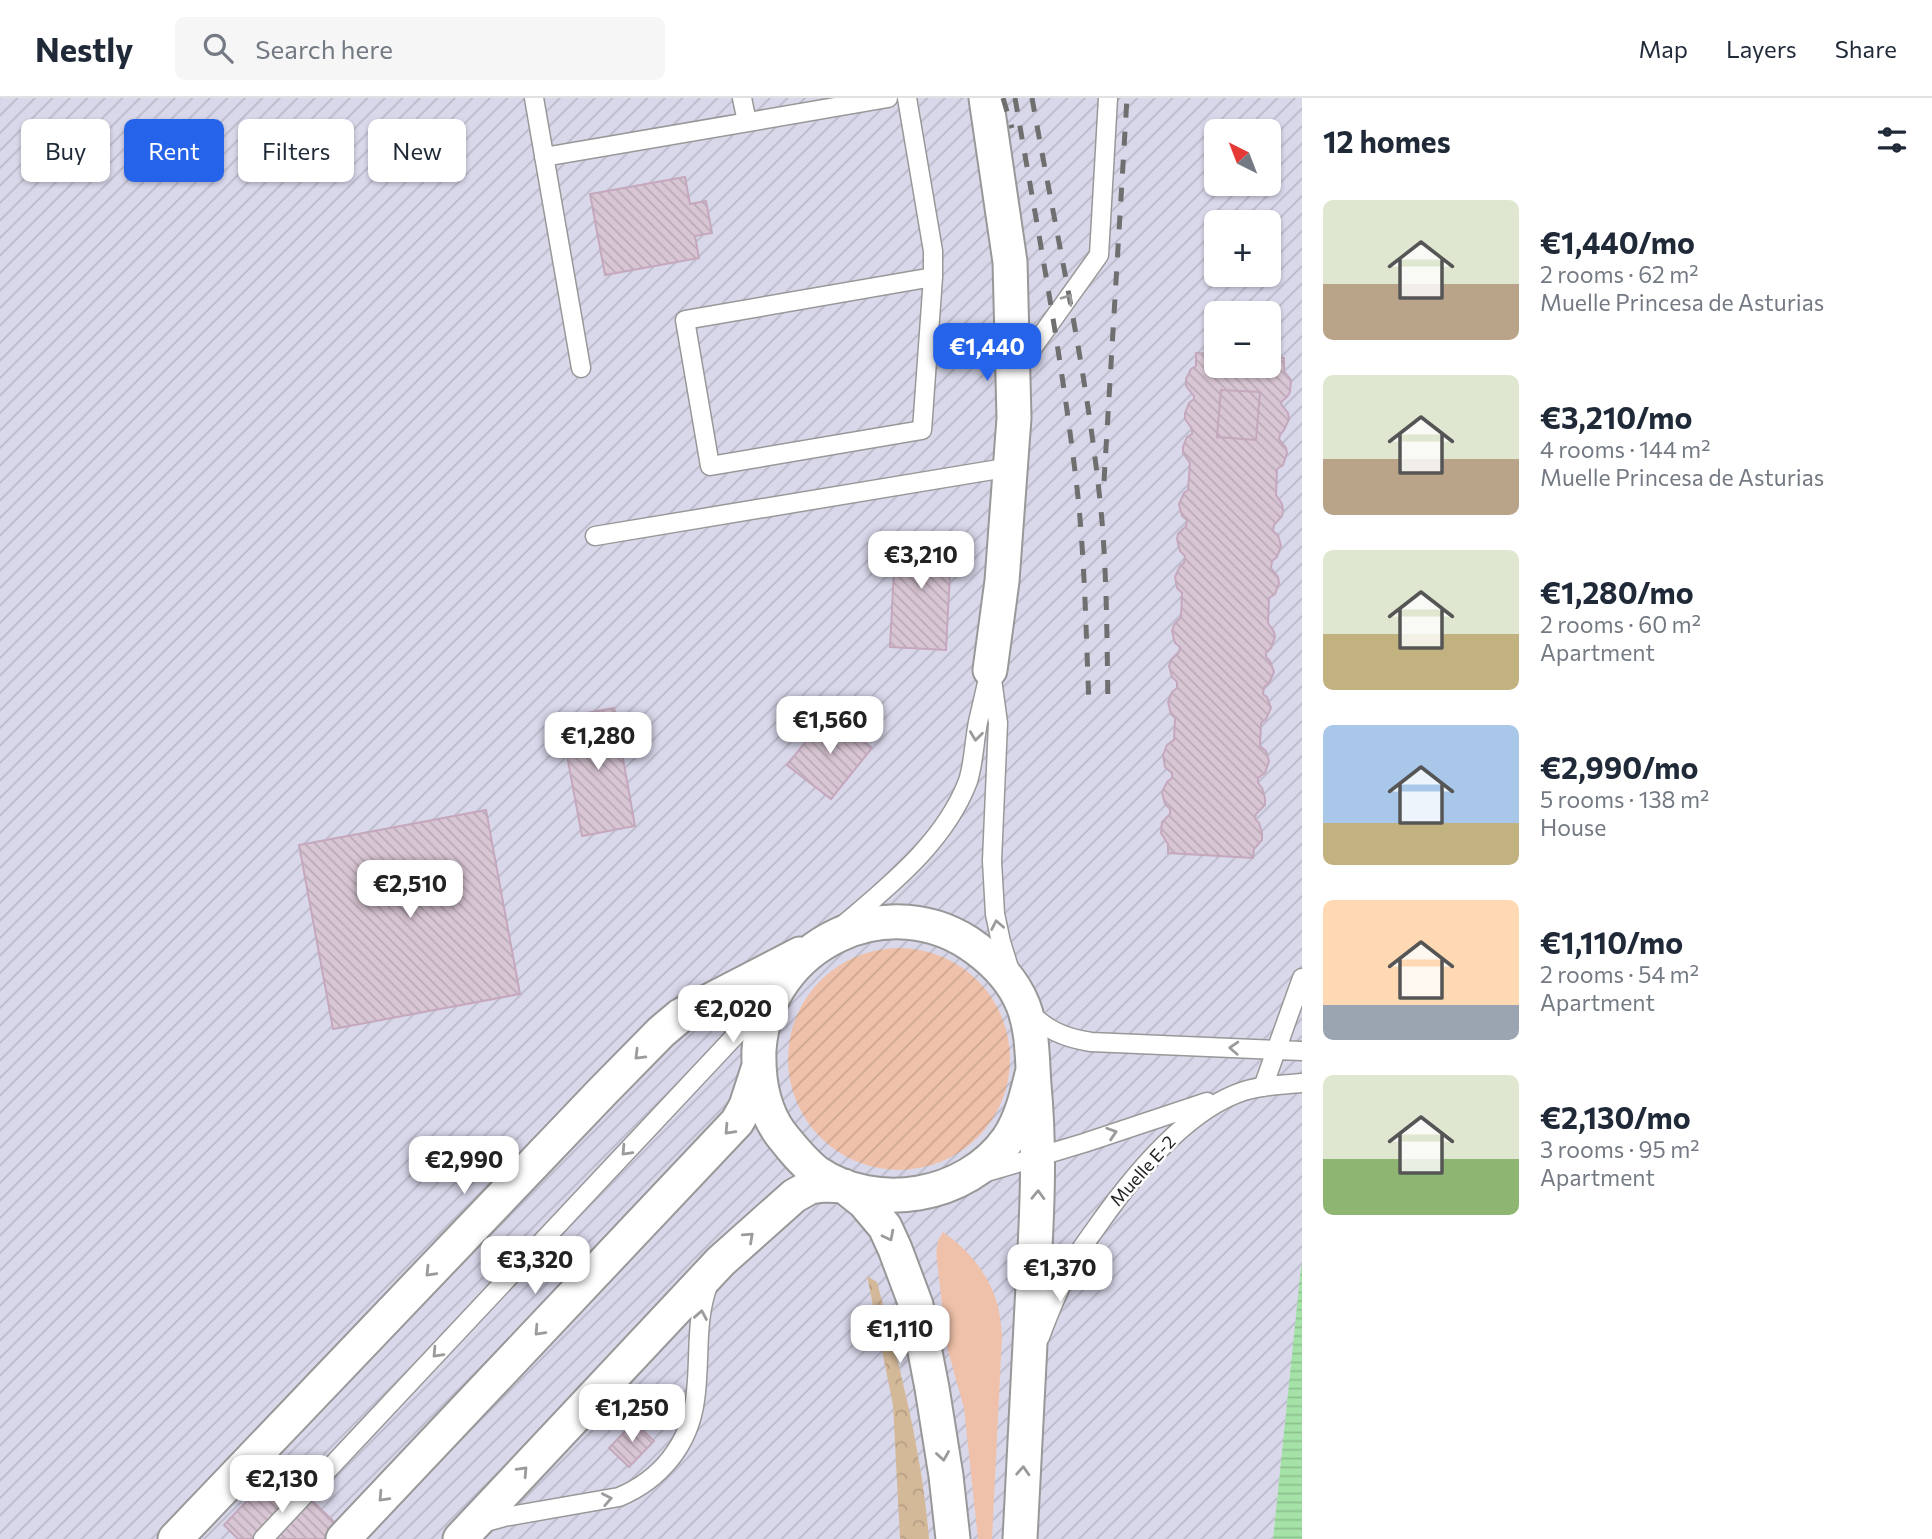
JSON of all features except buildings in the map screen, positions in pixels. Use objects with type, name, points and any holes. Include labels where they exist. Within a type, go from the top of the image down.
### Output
[{"type":"street","points":[[986,98],[1010,262],[1014,374],[1014,418],[1002,581],[990,670]]},
{"type":"street","points":[[175,1539],[593,1101],[680,1016],[855,928],[892,921],[929,925],[964,939],[993,961],[1019,998],[1032,1038],[1039,1129],[1039,1187],[1020,1539]]},
{"type":"street","points":[[343,1539],[737,1122],[746,1106],[758,1069],[761,1031],[774,995],[794,966],[821,944]]},
{"type":"street","points":[[758,1069],[768,1109],[776,1127],[794,1152],[817,1172],[844,1186],[864,1202],[885,1227],[895,1249],[916,1305],[946,1476],[953,1539]]},
{"type":"street","points":[[464,1534],[721,1261],[794,1196],[810,1187],[825,1185],[844,1186],[879,1196],[916,1195],[953,1182],[983,1166],[1008,1139],[1025,1106],[1033,1070]]},
{"type":"lane","points":[[534,98],[581,368]]},
{"type":"lane","points":[[742,98],[747,122]]},
{"type":"lane","points":[[544,158],[888,98]]},
{"type":"lane","points":[[907,98],[933,251],[933,277],[922,430],[710,466],[685,320],[933,277]]},
{"type":"lane","points":[[1014,374],[1099,256],[1108,98]]},
{"type":"lane","points":[[595,536],[1011,467]]},
{"type":"lane","points":[[821,944],[890,885],[937,835],[968,780],[990,670]]},
{"type":"lane","points":[[990,670],[998,723],[992,861],[995,914],[1019,998],[1038,1021],[1073,1039],[1302,1051]]},
{"type":"lane","points":[[1263,1087],[1302,978]]},
{"type":"lane","points":[[263,1539],[774,995]]},
{"type":"lane","name":"Muelle E-2","points":[[1029,1370],[1045,1325],[1076,1257],[1114,1202],[1170,1139],[1199,1114],[1243,1092],[1302,1083]]},
{"type":"lane","points":[[953,1182],[1243,1092]]},
{"type":"lane","points":[[464,1534],[486,1521],[619,1497],[636,1490],[666,1466],[690,1422],[695,1401],[698,1329],[702,1305],[708,1285],[721,1261]]},
{"type":"shaded area","points":[[0,98],[1302,98],[1302,1266],[1273,1539],[0,1539]]},
{"type":"shaded area","points":[[888,948],[910,948],[942,956],[978,980],[1002,1016],[1010,1059],[1002,1102],[978,1138],[942,1162],[910,1170],[888,1170],[856,1162],[828,1145],[813,1130],[796,1102],[788,1070],[788,1048],[796,1016],[813,988],[828,973],[856,956]]},
{"type":"shaded area","points":[[943,1232],[969,1254],[983,1272],[1000,1315],[1002,1336],[992,1539],[978,1539],[964,1408],[947,1347],[937,1253]]},
{"type":"shaded area","points":[[1301,1267],[1302,1539],[1273,1539]]},
{"type":"green space","points":[[867,1276],[877,1282],[902,1377],[916,1441],[929,1539],[900,1539],[893,1405]]},
{"type":"railway","points":[[1003,98],[1012,128]]},
{"type":"railway","points":[[1015,98],[1050,297],[1072,447],[1082,549],[1089,704]]},
{"type":"railway","points":[[1032,98],[1081,362],[1096,468],[1105,568],[1108,707]]},
{"type":"railway","points":[[1104,481],[1127,98]]}]
